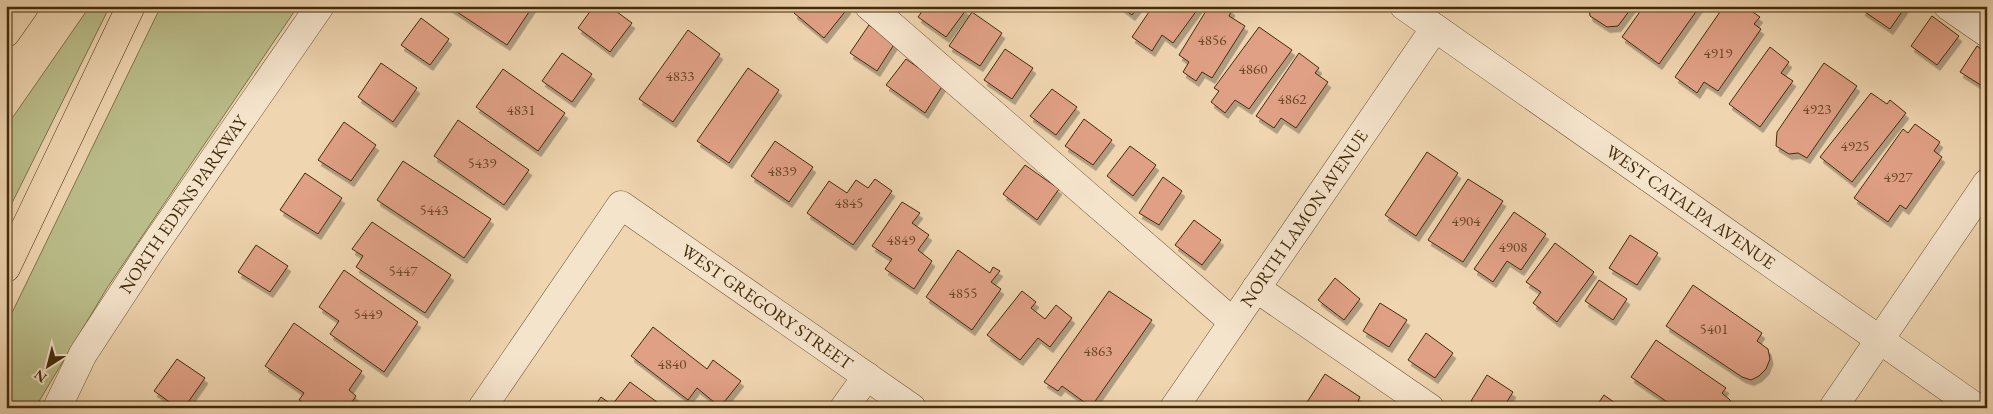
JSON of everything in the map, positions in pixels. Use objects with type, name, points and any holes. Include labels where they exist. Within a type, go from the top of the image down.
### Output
[{"type":"main road","points":[[6,33],[25,6]]},
{"type":"main road","points":[[6,268],[131,6]]},
{"type":"street","name":"NORTH EDENS PARKWAY","points":[[56,408],[83,354],[149,253],[320,6]]},
{"type":"street","points":[[869,6],[1232,322]]},
{"type":"street","name":"WEST CATALPA AVENUE","points":[[1404,6],[1977,408]]},
{"type":"street","points":[[1948,6],[1987,33]]},
{"type":"street","name":"NORTH LAMON AVENUE","points":[[1174,408],[1435,28]]},
{"type":"street","points":[[1833,408],[1987,183]]},
{"type":"street","name":"WEST GREGORY STREET","points":[[482,408],[621,205],[912,408]]},
{"type":"street","points":[[1256,288],[1430,408]]},
{"type":"street","points":[[844,408],[867,376]]},
{"type":"green space","points":[[90,6],[110,6],[6,215],[6,127]]},
{"type":"green space","points":[[161,6],[298,6],[107,288],[35,408],[6,408],[6,325]]},
{"type":"building","points":[[448,6],[533,6],[507,45]]},
{"type":"building","points":[[594,6],[609,6],[632,23],[610,52],[578,28]]},
{"type":"building","points":[[799,6],[846,6],[848,8],[824,38],[794,13]]},
{"type":"building","points":[[926,6],[960,6],[966,10],[946,37],[918,17]]},
{"type":"building","points":[[1120,6],[1139,6],[1132,15]]},
{"type":"building","points":[[1153,6],[1200,6],[1173,43],[1162,35],[1152,51],[1132,37]]},
{"type":"building","points":[[1209,6],[1226,6],[1232,10],[1229,16],[1245,26],[1212,78],[1202,72],[1196,81],[1183,72],[1189,62],[1179,55]]},
{"type":"building","points":[[1589,6],[1633,6],[1618,26],[1607,27],[1590,16]]},
{"type":"building","points":[[1644,6],[1700,6],[1659,64],[1622,37]]},
{"type":"building","points":[[1724,6],[1734,8],[1735,6],[1744,6],[1760,17],[1754,24],[1761,29],[1718,91],[1704,82],[1697,93],[1675,77]]},
{"type":"building","points":[[1865,6],[1906,6],[1890,29],[1862,10]]},
{"type":"building","points":[[972,12],[1002,33],[980,66],[949,46]]},
{"type":"building","points":[[1932,16],[1959,36],[1937,65],[1911,46]]},
{"type":"building","points":[[421,18],[449,39],[430,65],[401,45]]},
{"type":"building","points":[[869,25],[895,43],[877,71],[850,53]]},
{"type":"building","points":[[1259,27],[1292,50],[1249,109],[1235,100],[1225,113],[1211,102],[1219,91],[1214,88]]},
{"type":"building","points":[[688,30],[720,54],[673,122],[639,99]]},
{"type":"building","points":[[1977,46],[1987,53],[1987,89],[1960,72]]},
{"type":"building","points":[[1770,47],[1789,62],[1781,73],[1793,81],[1760,127],[1729,104]]},
{"type":"building","points":[[1005,49],[1033,68],[1012,99],[984,80]]},
{"type":"building","points":[[562,53],[592,74],[572,102],[542,81]]},
{"type":"building","points":[[1299,53],[1319,68],[1315,73],[1328,82],[1296,128],[1281,118],[1274,128],[1256,116]]},
{"type":"building","points":[[906,59],[943,85],[925,113],[886,85]]},
{"type":"building","points":[[381,63],[417,88],[393,122],[358,97]]},
{"type":"building","points":[[1824,63],[1857,86],[1807,158],[1798,153],[1789,154],[1776,146],[1777,132]]},
{"type":"building","points":[[748,68],[779,90],[729,163],[697,141]]},
{"type":"building","points":[[503,69],[565,113],[538,151],[476,107]]},
{"type":"building","points":[[1052,89],[1077,107],[1056,135],[1030,116]]},
{"type":"building","points":[[1871,93],[1887,104],[1890,100],[1906,113],[1852,182],[1820,157]]},
{"type":"building","points":[[1084,119],[1112,140],[1093,165],[1065,146]]},
{"type":"building","points":[[458,120],[529,170],[504,205],[434,156]]},
{"type":"building","points":[[344,122],[376,145],[351,181],[318,160]]},
{"type":"building","points":[[1915,124],[1940,142],[1934,151],[1942,157],[1906,209],[1900,205],[1888,222],[1854,198],[1903,129],[1908,133]]},
{"type":"building","points":[[775,141],[813,167],[789,202],[751,176]]},
{"type":"building","points":[[1130,146],[1156,165],[1133,196],[1107,176]]},
{"type":"building","points":[[1427,152],[1458,173],[1416,236],[1385,215]]},
{"type":"building","points":[[403,161],[491,219],[464,258],[377,200]]},
{"type":"building","points":[[1025,165],[1059,189],[1037,220],[1003,194]]},
{"type":"building","points":[[305,173],[342,198],[318,234],[280,210]]},
{"type":"building","points":[[1163,177],[1182,191],[1159,225],[1139,213]]},
{"type":"building","points":[[875,179],[892,191],[853,245],[807,213],[829,181],[847,193],[856,180],[868,188]]},
{"type":"building","points":[[1468,179],[1503,201],[1463,262],[1428,240]]},
{"type":"building","points":[[902,202],[920,213],[912,223],[929,235],[918,250],[932,261],[914,289],[885,269],[892,259],[872,246]]},
{"type":"building","points":[[1514,212],[1546,234],[1521,270],[1507,261],[1493,282],[1474,269]]},
{"type":"building","points":[[1194,220],[1221,240],[1202,265],[1175,245]]},
{"type":"building","points":[[372,222],[451,275],[425,313],[356,267],[363,256],[352,249]]},
{"type":"building","points":[[1630,235],[1658,253],[1637,285],[1609,268]]},
{"type":"building","points":[[1555,243],[1594,272],[1557,322],[1533,303],[1541,292],[1526,282]]},
{"type":"building","points":[[256,245],[288,266],[270,292],[238,272]]},
{"type":"building","points":[[958,250],[990,273],[993,267],[1000,271],[991,282],[1001,289],[972,330],[926,297]]},
{"type":"building","points":[[344,270],[418,322],[384,372],[330,334],[339,321],[319,307]]},
{"type":"building","points":[[1335,278],[1360,299],[1344,320],[1318,300]]},
{"type":"building","points":[[1599,280],[1627,299],[1613,320],[1585,301]]},
{"type":"building","points":[[1693,285],[1762,333],[1757,341],[1768,349],[1770,359],[1766,369],[1759,376],[1751,380],[1742,377],[1666,326]]},
{"type":"building","points":[[1022,291],[1036,302],[1031,308],[1045,319],[1056,305],[1072,318],[1050,347],[1038,338],[1020,360],[987,335]]},
{"type":"building","points":[[1109,291],[1152,320],[1091,407],[1062,386],[1058,391],[1044,382]]},
{"type":"building","points":[[1380,303],[1407,320],[1389,347],[1363,331]]},
{"type":"building","points":[[294,323],[362,371],[349,390],[356,396],[348,408],[309,408],[299,400],[304,393],[265,366]]},
{"type":"building","points":[[653,327],[707,369],[713,360],[741,381],[720,407],[697,388],[688,400],[631,356]]},
{"type":"building","points":[[1426,333],[1453,353],[1435,378],[1408,360]]},
{"type":"building","points":[[1656,340],[1726,388],[1722,393],[1730,400],[1733,408],[1676,408],[1631,377]]},
{"type":"building","points":[[177,359],[205,378],[184,408],[178,408],[154,391]]},
{"type":"building","points":[[1325,374],[1360,397],[1358,401],[1368,408],[1304,407]]},
{"type":"building","points":[[1487,375],[1513,392],[1503,408],[1482,408],[1471,401]]},
{"type":"building","points":[[630,382],[665,408],[593,408],[601,397],[612,405]]},
{"type":"building","points":[[1604,395],[1622,408],[1595,408]]}]
